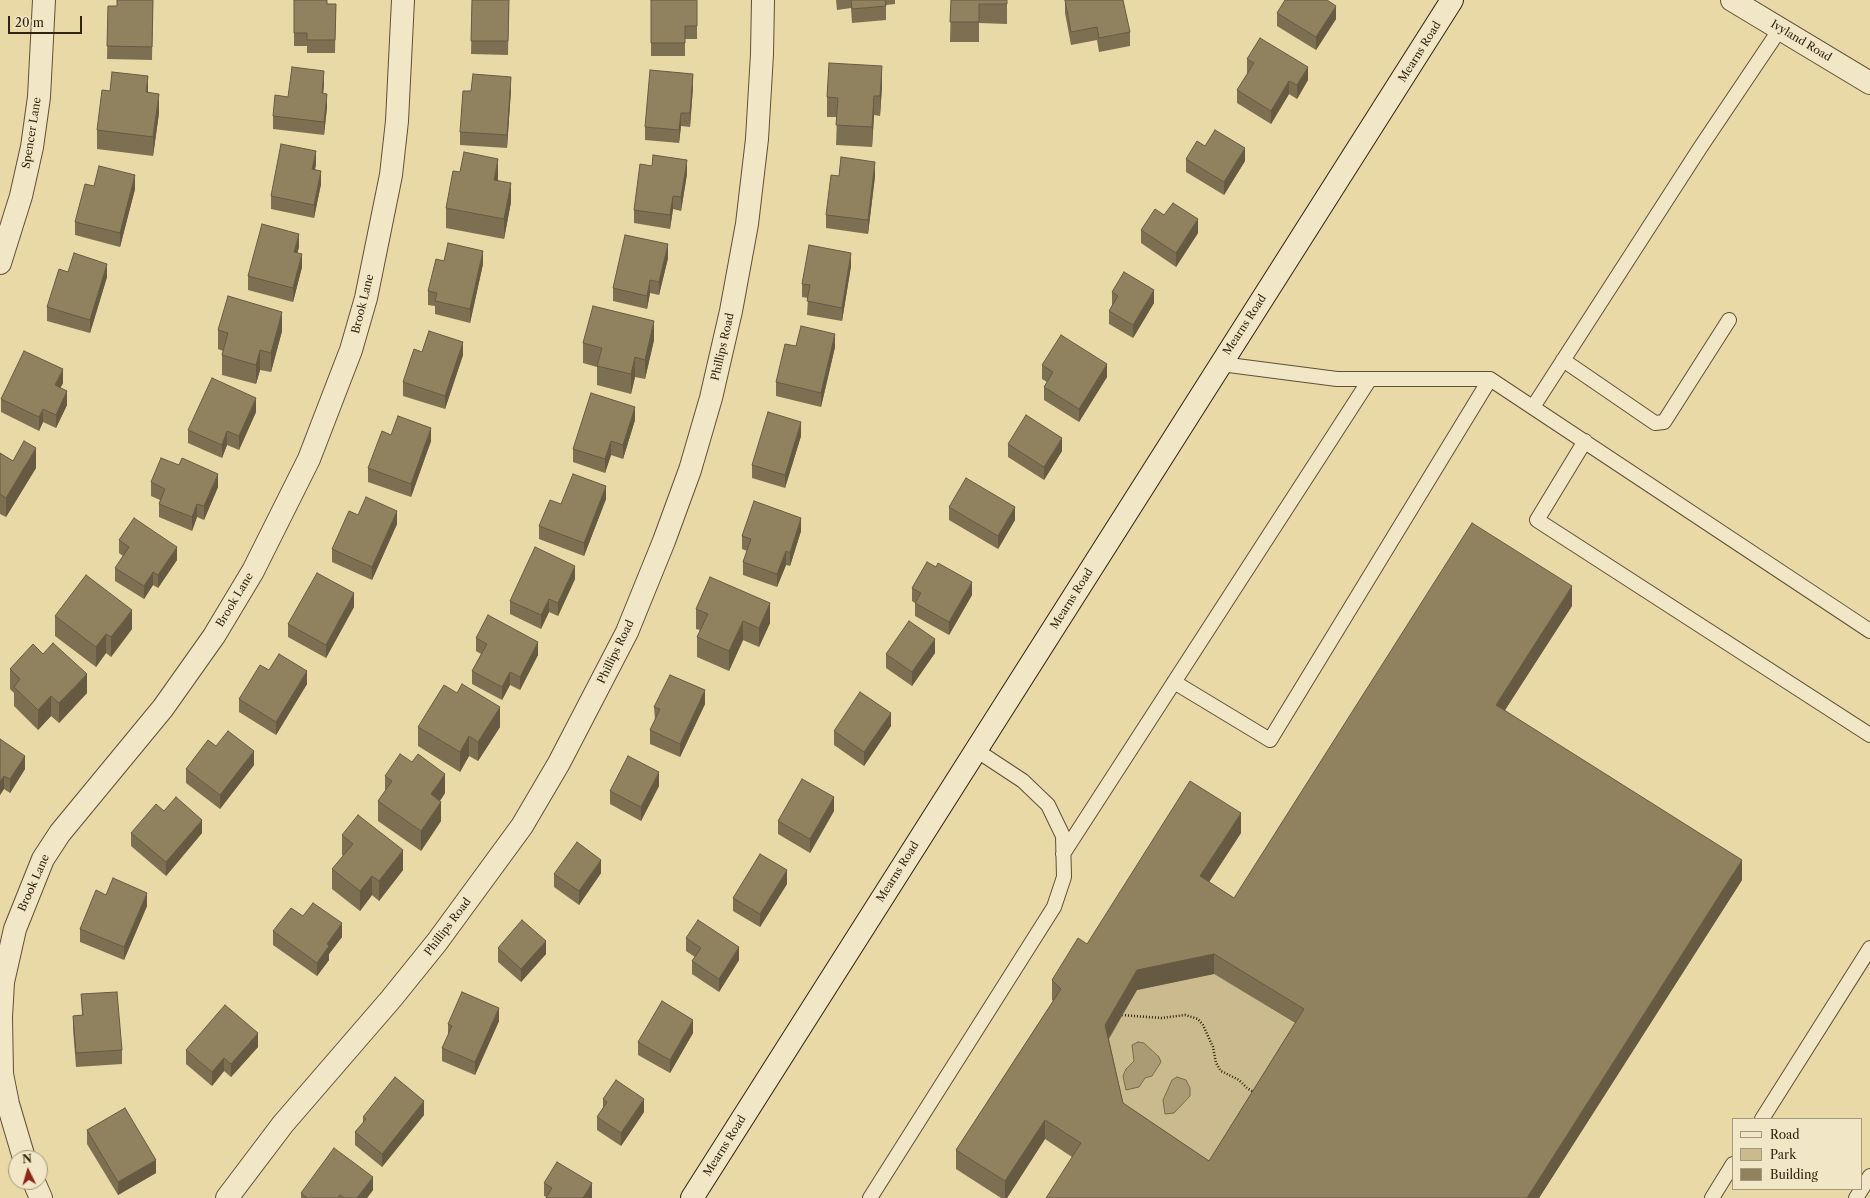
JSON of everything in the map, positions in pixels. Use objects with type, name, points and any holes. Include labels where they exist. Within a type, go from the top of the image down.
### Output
[{"type":"street","name":"Spencer Lane","points":[[0,263],[21,196],[32,147],[39,97],[44,0]]},
{"type":"street","name":"Brook Lane","points":[[22,1150],[8,1104],[2,1074],[1,1017],[3,982],[15,929],[43,859],[60,833],[164,708],[214,636],[253,571],[309,459],[351,350],[367,290],[391,175],[397,120],[404,0]]},
{"type":"street","name":"Phillips Road","points":[[227,1198],[283,1124],[391,999],[432,948],[522,826],[562,756],[627,632],[664,541],[690,470],[711,398],[731,311],[747,224],[757,139],[762,54],[763,0]]},
{"type":"street","name":"Mearns Road","points":[[692,1198],[1452,0]]},
{"type":"street","name":"Ivyland Road","points":[[1732,0],[1870,83]]},
{"type":"lane","points":[[1532,407],[1700,148],[1780,29]]},
{"type":"lane","points":[[1563,360],[1655,423],[1664,422],[1729,320]]},
{"type":"lane","points":[[1221,364],[1337,379],[1490,379],[1870,631]]},
{"type":"lane","points":[[1063,854],[1370,379]]},
{"type":"lane","points":[[1174,682],[1270,740],[1490,379]]},
{"type":"lane","points":[[1584,441],[1537,520],[1870,735]]},
{"type":"lane","points":[[870,1198],[1054,907],[1064,877],[1063,836],[1048,805],[1023,781],[976,750]]},
{"type":"lane","points":[[1763,1118],[1870,948]]},
{"type":"lane","points":[[1712,1198],[1732,1166]]},
{"type":"lane","points":[[1862,1189],[1870,1176]]},
{"type":"path","points":[[1122,1015],[1161,1018],[1185,1015],[1198,1019],[1203,1025],[1213,1047],[1216,1063],[1221,1071],[1239,1080],[1247,1088],[1257,1094]]},
{"type":"green space","points":[[1214,974],[1304,1029],[1209,1181],[1123,1123],[1105,1044],[1137,990]]},
{"type":"shaded area","points":[[1138,1042],[1144,1043],[1159,1057],[1161,1062],[1152,1076],[1145,1078],[1139,1087],[1126,1090],[1123,1076],[1126,1069],[1134,1061],[1132,1045]]},
{"type":"shaded area","points":[[1177,1077],[1186,1080],[1190,1088],[1190,1096],[1174,1113],[1165,1114],[1163,1100],[1172,1080]]},
{"type":"building","points":[[117,0],[153,0],[152,47],[107,46],[108,6],[117,6]]},
{"type":"building","points":[[294,0],[327,0],[327,4],[336,4],[335,40],[307,40],[307,33],[294,33]]},
{"type":"building","points":[[472,0],[509,0],[508,41],[471,41]]},
{"type":"building","points":[[651,0],[697,0],[697,26],[685,26],[685,43],[651,43]]},
{"type":"building","points":[[851,0],[885,0],[886,6],[852,9]]},
{"type":"building","points":[[951,0],[1007,0],[1007,4],[979,4],[979,22],[950,22]]},
{"type":"building","points":[[1065,0],[1123,0],[1130,32],[1099,38],[1097,27],[1071,32]]},
{"type":"building","points":[[1285,0],[1327,0],[1336,6],[1316,37],[1277,13]]},
{"type":"building","points":[[1260,38],[1308,67],[1297,85],[1289,81],[1271,111],[1237,90],[1254,63],[1247,59]]},
{"type":"building","points":[[829,63],[882,66],[880,96],[874,96],[872,127],[836,125],[838,98],[827,97]]},
{"type":"building","points":[[292,67],[324,71],[322,93],[327,94],[324,122],[273,116],[275,95],[288,97]]},
{"type":"building","points":[[650,70],[693,74],[690,113],[681,113],[679,130],[645,127]]},
{"type":"building","points":[[112,72],[148,76],[146,92],[159,94],[153,137],[97,130],[102,90],[110,91]]},
{"type":"building","points":[[473,74],[511,77],[507,135],[460,132],[463,91],[471,91]]},
{"type":"building","points":[[1215,130],[1245,148],[1224,182],[1186,159],[1197,141],[1205,146]]},
{"type":"building","points":[[281,144],[316,151],[312,169],[321,171],[314,205],[271,196]]},
{"type":"building","points":[[464,152],[498,159],[494,180],[511,183],[504,219],[446,208],[453,171],[460,172]]},
{"type":"building","points":[[653,155],[687,160],[681,197],[673,196],[670,215],[634,210],[640,164],[652,166]]},
{"type":"building","points":[[841,157],[875,162],[868,220],[826,215],[831,175],[839,176]]},
{"type":"building","points":[[99,166],[135,175],[120,233],[75,222],[85,184],[94,186]]},
{"type":"building","points":[[1173,203],[1198,219],[1176,253],[1141,230],[1155,209],[1164,215]]},
{"type":"building","points":[[262,224],[299,234],[294,252],[302,254],[293,288],[248,276]]},
{"type":"building","points":[[625,235],[668,244],[659,282],[650,280],[647,296],[613,288]]},
{"type":"building","points":[[448,243],[483,251],[470,309],[435,301],[437,293],[428,291],[436,259],[444,261]]},
{"type":"building","points":[[809,245],[851,253],[842,308],[807,301],[810,285],[802,284]]},
{"type":"building","points":[[74,253],[107,264],[90,320],[47,307],[59,269],[68,272]]},
{"type":"building","points":[[1124,272],[1154,290],[1133,325],[1109,311],[1118,296],[1112,292]]},
{"type":"building","points":[[228,296],[282,312],[271,353],[260,350],[256,365],[222,355],[228,333],[218,330]]},
{"type":"building","points":[[593,306],[654,321],[645,360],[635,357],[631,374],[597,366],[602,348],[583,343]]},
{"type":"building","points":[[801,326],[835,334],[821,393],[776,382],[785,344],[796,346]]},
{"type":"building","points":[[429,331],[463,342],[445,396],[403,382],[414,349],[422,352]]},
{"type":"building","points":[[1061,335],[1107,364],[1079,409],[1044,387],[1053,372],[1042,365]]},
{"type":"building","points":[[24,351],[63,369],[55,385],[67,391],[56,415],[43,409],[39,417],[1,399]]},
{"type":"building","points":[[212,378],[256,398],[239,436],[227,431],[222,445],[188,430]]},
{"type":"building","points":[[591,393],[635,407],[623,445],[611,441],[605,459],[573,449]]},
{"type":"building","points":[[768,412],[801,422],[785,475],[752,465]]},
{"type":"building","points":[[1026,415],[1062,438],[1044,467],[1008,444]]},
{"type":"building","points":[[398,416],[431,428],[411,484],[368,468],[382,431],[391,435]]},
{"type":"building","points":[[24,441],[36,448],[6,498],[0,494],[0,453],[13,461]]},
{"type":"building","points":[[161,458],[179,465],[182,458],[218,474],[204,506],[197,504],[192,517],[159,504],[165,489],[151,482]]},
{"type":"building","points":[[573,474],[606,486],[584,543],[539,526],[550,500],[561,504]]},
{"type":"building","points":[[966,478],[1015,507],[998,536],[949,507]]},
{"type":"building","points":[[366,497],[397,511],[372,567],[332,549],[349,511],[358,515]]},
{"type":"building","points":[[754,501],[801,518],[790,553],[786,551],[777,574],[743,562],[751,539],[742,536]]},
{"type":"building","points":[[134,518],[177,547],[158,575],[153,572],[144,586],[115,568],[129,547],[119,540]]},
{"type":"building","points":[[1472,523],[1572,586],[1496,705],[1742,860],[1527,1198],[1046,1198],[1081,1143],[1045,1120],[1005,1181],[956,1150],[1061,989],[1052,980],[1078,938],[1087,944],[1190,781],[1241,813],[1200,876],[1234,898]],"holes":[[[1214,954],[1304,1009],[1209,1161],[1123,1103],[1105,1025],[1137,970]]]},
{"type":"building","points":[[535,547],[575,566],[558,603],[549,599],[541,615],[510,601]]},
{"type":"building","points":[[927,562],[936,567],[938,563],[972,582],[949,622],[915,603],[921,593],[912,588]]},
{"type":"building","points":[[317,573],[354,593],[326,645],[288,624]]},
{"type":"building","points":[[86,575],[132,610],[111,637],[106,634],[96,647],[55,616]]},
{"type":"building","points":[[710,577],[770,603],[759,628],[743,621],[729,651],[697,637],[708,614],[696,609]]},
{"type":"building","points":[[488,615],[538,642],[520,677],[510,672],[502,687],[472,671],[487,644],[476,638]]},
{"type":"building","points":[[909,621],[935,639],[912,672],[886,654]]},
{"type":"building","points":[[53,643],[87,674],[59,703],[51,696],[38,710],[14,687],[20,679],[10,669],[33,644],[43,654]]},
{"type":"building","points":[[279,654],[307,671],[276,722],[239,699],[260,665],[269,670]]},
{"type":"building","points":[[670,675],[705,690],[680,744],[650,730],[660,709],[654,707]]},
{"type":"building","points":[[462,684],[500,707],[478,742],[469,736],[460,752],[418,727],[444,685],[457,693]]},
{"type":"building","points":[[860,692],[891,713],[864,752],[834,731]]},
{"type":"building","points":[[228,731],[254,751],[220,795],[186,769],[208,740],[216,746]]},
{"type":"building","points":[[0,739],[25,756],[10,779],[4,776],[0,782]]},
{"type":"building","points":[[400,754],[412,762],[418,754],[445,774],[431,794],[441,802],[421,831],[378,801],[392,781],[385,776]]},
{"type":"building","points":[[628,756],[659,772],[641,807],[610,791]]},
{"type":"building","points":[[802,779],[834,797],[810,839],[778,821]]},
{"type":"building","points":[[176,797],[202,820],[166,862],[131,833],[156,804],[164,811]]},
{"type":"building","points":[[358,815],[403,850],[379,881],[372,876],[360,891],[332,869],[353,844],[342,835]]},
{"type":"building","points":[[577,842],[601,860],[579,891],[554,874]]},
{"type":"building","points":[[760,854],[787,870],[760,914],[733,898]]},
{"type":"building","points":[[113,878],[147,893],[124,947],[80,929],[96,890],[106,895]]},
{"type":"building","points":[[313,903],[342,923],[327,944],[329,946],[317,963],[273,931],[291,908],[303,916]]},
{"type":"building","points":[[522,920],[546,941],[521,969],[498,948]]},
{"type":"building","points":[[698,920],[739,947],[719,979],[692,961],[701,948],[686,938]]},
{"type":"building","points":[[117,992],[122,1050],[76,1053],[73,1016],[83,1015],[81,994]]},
{"type":"building","points":[[462,992],[499,1008],[475,1062],[442,1048],[452,1026],[448,1024]]},
{"type":"building","points":[[662,1001],[693,1020],[670,1060],[638,1042]]},
{"type":"building","points":[[225,1005],[258,1033],[231,1064],[224,1058],[212,1072],[186,1050]]},
{"type":"building","points":[[395,1077],[424,1101],[382,1154],[355,1132],[366,1119],[363,1117]]},
{"type":"building","points":[[616,1080],[644,1099],[621,1133],[597,1117],[607,1102],[603,1099]]},
{"type":"building","points":[[125,1108],[156,1160],[118,1182],[87,1130]]},
{"type":"building","points":[[334,1148],[373,1177],[357,1198],[344,1198],[340,1195],[338,1198],[307,1198],[301,1193]]},
{"type":"building","points":[[557,1162],[592,1183],[583,1198],[546,1198],[552,1188],[544,1183]]}]
